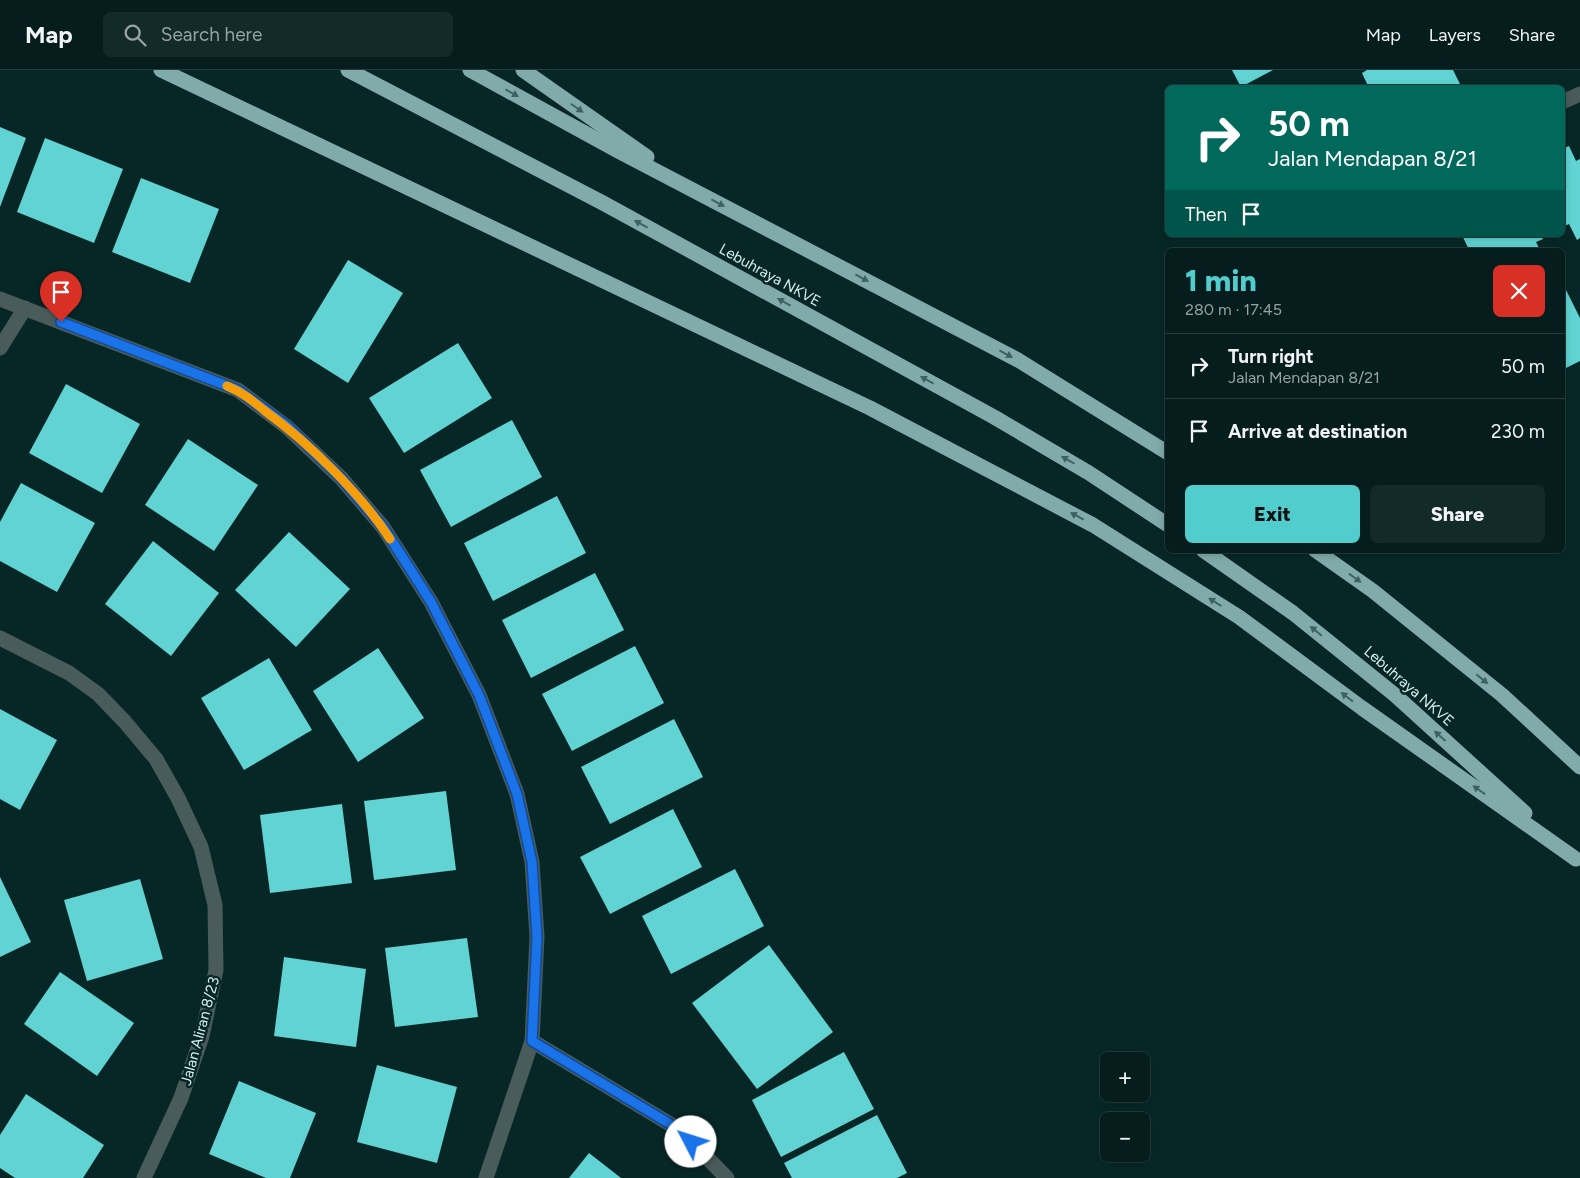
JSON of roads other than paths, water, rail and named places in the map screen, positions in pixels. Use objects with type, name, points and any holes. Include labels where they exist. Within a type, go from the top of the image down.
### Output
[{"type":"highway","points":[[161,70],[870,408],[1093,525],[1239,617],[1362,708],[1578,861]]},
{"type":"highway","name":"Lebuhraya NKVE","points":[[348,70],[603,203],[994,417],[1089,473],[1165,523]]},
{"type":"highway","points":[[470,70],[697,192],[1018,360],[1165,451]]},
{"type":"highway","points":[[523,70],[697,192]]},
{"type":"highway","name":"Lebuhraya NKVE","points":[[1207,553],[1293,613],[1396,695],[1578,861]]},
{"type":"highway","points":[[1319,553],[1373,592],[1502,695],[1580,767]]},
{"type":"street","points":[[1565,101],[1580,94]]},
{"type":"street","points":[[0,299],[238,390],[287,426],[341,478],[383,527],[431,602],[479,695],[517,794],[532,862],[537,937],[532,1041],[486,1178]]},
{"type":"street","points":[[0,348],[25,308]]},
{"type":"street","name":"Jalan Aliran 8/23","points":[[0,638],[69,673],[98,694],[125,722],[156,759],[178,798],[201,847],[215,905],[216,970],[202,1036],[181,1098],[144,1178]]},
{"type":"street","points":[[532,1041],[680,1130],[727,1178]]}]
